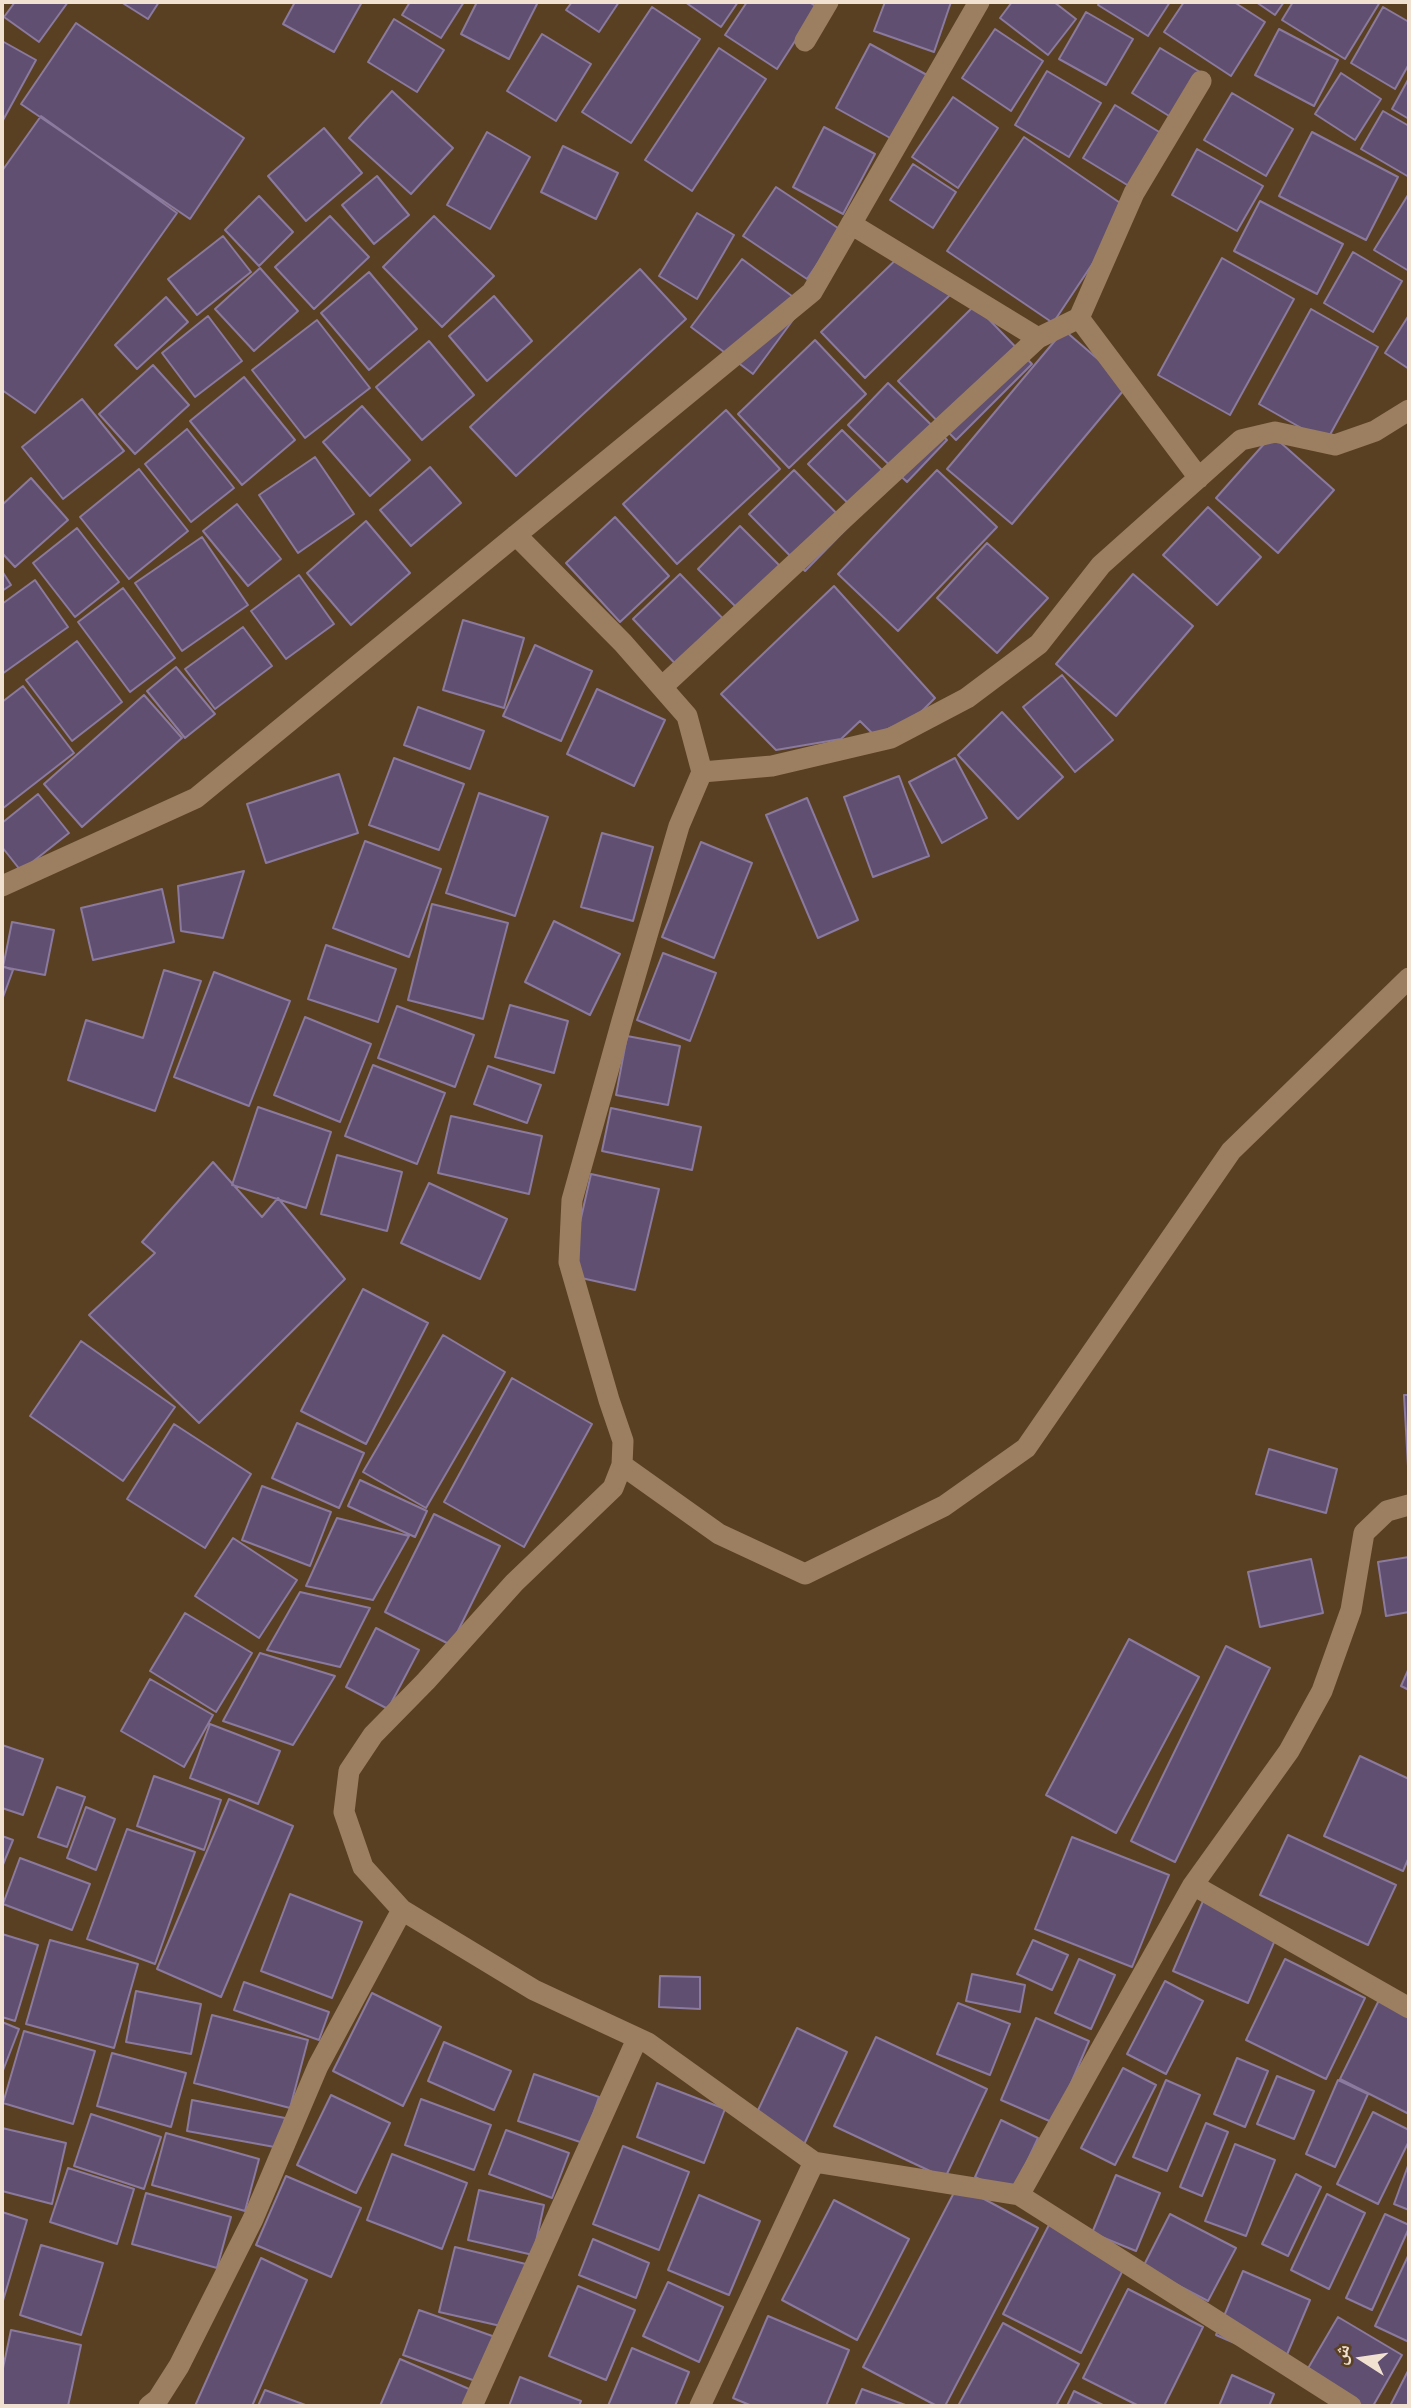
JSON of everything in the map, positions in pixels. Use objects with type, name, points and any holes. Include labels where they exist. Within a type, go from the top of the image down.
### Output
[{"type":"street","points":[[805,41],[828,2]]},
{"type":"street","points":[[2,886],[196,798],[813,292],[979,2]]},
{"type":"street","points":[[662,687],[1038,338],[1079,318],[1134,193],[1201,81]]},
{"type":"street","points":[[851,224],[1038,338]]},
{"type":"street","points":[[1079,318],[1199,478]]},
{"type":"street","points":[[702,772],[772,766],[891,738],[967,698],[1039,644],[1101,565],[1241,440],[1275,432],[1335,445],[1374,431],[1409,411]]},
{"type":"street","points":[[516,535],[623,643],[687,716],[702,772],[679,826],[572,1200],[569,1262],[623,1441],[622,1465],[612,1488],[514,1583],[426,1681],[373,1735],[349,1771],[344,1812],[363,1867],[402,1910],[534,1990],[648,2043],[814,2162],[1019,2195],[1351,2406]]},
{"type":"street","points":[[622,1465],[719,1534],[805,1574],[944,1506],[1026,1448],[1231,1152],[1409,978]]},
{"type":"street","points":[[1019,2195],[1193,1885],[1289,1751],[1322,1691],[1350,1611],[1364,1533],[1387,1511],[1409,1505]]},
{"type":"street","points":[[1193,1885],[1409,2008]]},
{"type":"street","points":[[149,2406],[158,2399],[179,2366],[253,2220],[318,2066],[402,1910]]},
{"type":"street","points":[[472,2406],[637,2039]]},
{"type":"street","points":[[700,2406],[814,2162]]},
{"type":"building","points":[[15,2],[68,2],[39,42],[4,17]]},
{"type":"building","points":[[121,2],[159,2],[148,19]]},
{"type":"building","points":[[295,2],[362,2],[334,52],[283,24]]},
{"type":"building","points":[[410,2],[464,2],[441,38],[402,15]]},
{"type":"building","points":[[477,2],[538,2],[509,59],[461,34]]},
{"type":"building","points":[[572,2],[619,2],[599,32],[566,10]]},
{"type":"building","points":[[685,2],[738,2],[721,27]]},
{"type":"building","points":[[747,2],[809,2],[817,7],[777,69],[725,35]]},
{"type":"building","points":[[885,2],[951,2],[934,52],[874,31]]},
{"type":"building","points":[[1012,2],[1054,2],[1076,19],[1048,55],[1000,18]]},
{"type":"building","points":[[1100,2],[1170,2],[1148,36],[1098,5]]},
{"type":"building","points":[[1184,2],[1234,2],[1265,22],[1231,76],[1164,32]]},
{"type":"building","points":[[1256,2],[1284,2],[1275,15]]},
{"type":"building","points":[[1293,2],[1380,2],[1345,59],[1282,20]]},
{"type":"building","points":[[652,7],[700,39],[631,143],[582,112]]},
{"type":"building","points":[[1383,7],[1409,22],[1409,64],[1395,89],[1351,63]]},
{"type":"building","points":[[1086,12],[1133,39],[1106,85],[1059,59]]},
{"type":"building","points":[[394,19],[444,50],[417,92],[368,62]]},
{"type":"building","points":[[76,23],[244,138],[190,219],[21,104]]},
{"type":"building","points":[[995,29],[1043,61],[1011,111],[962,78]]},
{"type":"building","points":[[1279,29],[1338,60],[1314,106],[1255,75]]},
{"type":"building","points":[[542,34],[591,64],[556,121],[507,91]]},
{"type":"building","points":[[2,41],[36,60],[2,122]]},
{"type":"building","points":[[870,44],[927,75],[892,139],[836,108]]},
{"type":"building","points":[[719,48],[766,79],[692,191],[645,160]]},
{"type":"building","points":[[1160,48],[1210,78],[1182,124],[1132,93]]},
{"type":"building","points":[[1047,71],[1101,103],[1069,157],[1015,125]]},
{"type":"building","points":[[1341,73],[1381,99],[1355,140],[1315,114]]},
{"type":"building","points":[[1409,78],[1409,119],[1392,109]]},
{"type":"building","points":[[392,91],[453,148],[411,194],[349,138]]},
{"type":"building","points":[[1232,93],[1293,129],[1266,176],[1204,140]]},
{"type":"building","points":[[953,97],[998,128],[958,188],[912,157]]},
{"type":"building","points":[[1115,105],[1174,141],[1142,194],[1083,158]]},
{"type":"building","points":[[1383,111],[1409,126],[1409,177],[1361,149]]},
{"type":"building","points":[[41,116],[177,213],[35,413],[2,390],[2,171]]},
{"type":"building","points":[[824,127],[875,154],[843,214],[793,187]]},
{"type":"building","points":[[324,128],[362,173],[306,221],[268,176]]},
{"type":"building","points":[[487,132],[530,157],[490,229],[447,205]]},
{"type":"building","points":[[1312,132],[1398,177],[1366,240],[1279,196]]},
{"type":"building","points":[[1024,137],[1129,209],[1053,323],[947,251]]},
{"type":"building","points":[[563,146],[618,173],[596,219],[541,192]]},
{"type":"building","points":[[1197,149],[1263,186],[1237,231],[1172,195]]},
{"type":"building","points":[[913,164],[956,192],[933,228],[890,200]]},
{"type":"building","points":[[377,176],[409,215],[374,244],[342,205]]},
{"type":"building","points":[[776,187],[841,230],[807,279],[743,236]]},
{"type":"building","points":[[259,196],[293,232],[259,266],[225,230]]},
{"type":"building","points":[[1409,196],[1409,271],[1374,250]]},
{"type":"building","points":[[1260,201],[1343,244],[1317,294],[1234,251]]},
{"type":"building","points":[[697,213],[734,235],[697,299],[659,276]]},
{"type":"building","points":[[330,216],[369,257],[314,309],[275,267]]},
{"type":"building","points":[[434,216],[494,276],[442,327],[383,267]]},
{"type":"building","points":[[223,236],[251,272],[197,315],[168,279]]},
{"type":"building","points":[[907,249],[951,294],[865,378],[821,332]]},
{"type":"building","points":[[1353,252],[1402,281],[1373,332],[1324,303]]},
{"type":"building","points":[[1222,258],[1294,299],[1230,415],[1158,375]]},
{"type":"building","points":[[742,259],[804,305],[753,374],[691,327]]},
{"type":"building","points":[[260,268],[298,311],[254,351],[215,309]]},
{"type":"building","points":[[640,269],[686,319],[516,476],[470,427]]},
{"type":"building","points":[[369,272],[417,329],[369,370],[321,313]]},
{"type":"building","points":[[494,296],[532,341],[487,381],[449,336]]},
{"type":"building","points":[[166,297],[188,322],[137,369],[115,345]]},
{"type":"building","points":[[975,305],[1032,364],[956,440],[898,381]]},
{"type":"building","points":[[1311,309],[1378,347],[1326,442],[1259,404]]},
{"type":"building","points":[[1409,315],[1409,369],[1385,353]]},
{"type":"building","points":[[208,316],[242,361],[195,397],[162,353]]},
{"type":"building","points":[[317,320],[370,388],[305,438],[252,370]]},
{"type":"building","points":[[1064,330],[1128,385],[1012,524],[947,469]]},
{"type":"building","points":[[815,340],[866,394],[789,468],[738,414]]},
{"type":"building","points":[[429,341],[474,395],[422,440],[376,387]]},
{"type":"building","points":[[153,365],[189,405],[135,454],[99,414]]},
{"type":"building","points":[[244,377],[295,440],[242,485],[190,421]]},
{"type":"building","points":[[888,383],[947,440],[907,482],[848,425]]},
{"type":"building","points":[[82,399],[124,451],[63,499],[22,447]]},
{"type":"building","points":[[362,406],[410,460],[370,496],[323,442]]},
{"type":"building","points":[[726,410],[780,469],[677,564],[623,504]]},
{"type":"building","points":[[187,429],[234,488],[191,522],[145,464]]},
{"type":"building","points":[[842,430],[891,479],[858,513],[808,464]]},
{"type":"building","points":[[1272,435],[1334,490],[1278,553],[1216,498]]},
{"type":"building","points":[[315,457],[354,514],[298,553],[259,495]]},
{"type":"building","points":[[430,467],[461,503],[411,546],[380,510]]},
{"type":"building","points":[[139,469],[188,531],[129,579],[80,517]]},
{"type":"building","points":[[794,470],[849,526],[805,571],[749,514]]},
{"type":"building","points":[[937,470],[997,527],[898,631],[838,574]]},
{"type":"building","points":[[31,478],[68,520],[15,567],[2,553],[2,505]]},
{"type":"building","points":[[237,504],[281,559],[248,586],[203,531]]},
{"type":"building","points":[[1208,507],[1261,557],[1217,605],[1163,555]]},
{"type":"building","points":[[615,517],[669,576],[620,622],[566,563]]},
{"type":"building","points":[[366,521],[410,573],[351,625],[307,573]]},
{"type":"building","points":[[740,526],[783,569],[741,612],[698,569]]},
{"type":"building","points":[[77,528],[119,582],[75,617],[33,563]]},
{"type":"building","points":[[202,537],[248,605],[182,651],[135,583]]},
{"type":"building","points":[[987,543],[1048,598],[997,653],[937,598]]},
{"type":"building","points":[[2,571],[11,585],[2,591]]},
{"type":"building","points":[[680,574],[731,627],[683,672],[633,619]]},
{"type":"building","points":[[1133,574],[1193,626],[1116,716],[1056,664]]},
{"type":"building","points":[[299,575],[334,624],[286,659],[251,611]]},
{"type":"building","points":[[35,580],[68,627],[2,674],[2,604]]},
{"type":"building","points":[[834,586],[935,698],[916,717],[874,735],[860,721],[841,739],[776,750],[721,694]]},
{"type":"building","points":[[123,588],[175,658],[130,692],[78,622]]},
{"type":"building","points":[[463,620],[524,638],[504,708],[443,690]]},
{"type":"building","points":[[243,627],[272,666],[215,709],[185,669]]},
{"type":"building","points":[[77,641],[122,702],[72,741],[26,680]]},
{"type":"building","points":[[535,645],[592,671],[561,741],[503,716]]},
{"type":"building","points":[[176,667],[215,714],[185,738],[147,691]]},
{"type":"building","points":[[1062,675],[1113,740],[1075,772],[1023,707]]},
{"type":"building","points":[[23,686],[74,753],[2,809],[2,702]]},
{"type":"building","points":[[597,689],[665,720],[634,786],[567,754]]},
{"type":"building","points":[[144,695],[182,738],[82,827],[44,784]]},
{"type":"building","points":[[418,707],[484,731],[470,769],[404,745]]},
{"type":"building","points":[[1002,712],[1063,777],[1018,819],[958,755]]},
{"type":"building","points":[[394,758],[464,784],[439,850],[369,825]]},
{"type":"building","points":[[955,758],[987,818],[942,843],[909,782]]},
{"type":"building","points":[[339,774],[358,833],[266,863],[247,804]]},
{"type":"building","points":[[899,776],[929,856],[873,877],[844,797]]},
{"type":"building","points":[[479,793],[548,817],[515,916],[446,893]]},
{"type":"building","points":[[38,794],[69,833],[21,871],[2,847],[2,823]]},
{"type":"building","points":[[807,798],[858,920],[818,938],[766,815]]},
{"type":"building","points":[[602,833],[653,847],[633,921],[581,907]]},
{"type":"building","points":[[365,841],[441,869],[409,957],[333,928]]},
{"type":"building","points":[[701,842],[752,863],[714,958],[662,937]]},
{"type":"building","points":[[244,871],[223,938],[181,931],[178,886]]},
{"type":"building","points":[[162,889],[174,942],[93,960],[81,908]]},
{"type":"building","points":[[432,904],[508,923],[483,1019],[408,1000]]},
{"type":"building","points":[[554,921],[620,954],[590,1015],[525,982]]},
{"type":"building","points":[[12,922],[54,930],[45,975],[3,967]]},
{"type":"building","points":[[326,945],[396,969],[378,1022],[308,999]]},
{"type":"building","points":[[663,953],[716,973],[690,1041],[637,1020]]},
{"type":"building","points":[[2,966],[13,970],[2,1000]]},
{"type":"building","points":[[164,970],[201,981],[155,1111],[68,1080],[86,1020],[143,1038]]},
{"type":"building","points":[[214,972],[290,1001],[249,1106],[174,1077]]},
{"type":"building","points":[[510,1005],[568,1021],[554,1073],[495,1057]]},
{"type":"building","points":[[397,1006],[474,1035],[455,1087],[378,1058]]},
{"type":"building","points":[[305,1017],[371,1044],[340,1122],[274,1095]]},
{"type":"building","points":[[627,1036],[680,1046],[668,1105],[616,1095]]},
{"type":"building","points":[[373,1065],[445,1093],[417,1164],[345,1136]]},
{"type":"building","points":[[488,1066],[541,1085],[527,1123],[474,1104]]},
{"type":"building","points":[[258,1107],[331,1132],[306,1208],[232,1185]]},
{"type":"building","points":[[611,1108],[701,1127],[692,1170],[602,1151]]},
{"type":"building","points":[[451,1116],[542,1136],[529,1194],[438,1173]]},
{"type":"building","points":[[337,1155],[402,1172],[387,1231],[321,1214]]},
{"type":"building","points":[[213,1162],[262,1217],[278,1198],[345,1279],[199,1423],[89,1315],[155,1253],[142,1242]]},
{"type":"building","points":[[591,1174],[659,1189],[635,1290],[568,1275]]},
{"type":"building","points":[[429,1183],[507,1219],[480,1279],[401,1243]]},
{"type":"building","points":[[363,1289],[428,1323],[366,1444],[301,1411]]},
{"type":"building","points":[[443,1335],[505,1372],[426,1508],[363,1472]]},
{"type":"building","points":[[81,1341],[175,1407],[123,1481],[30,1416]]},
{"type":"building","points":[[512,1378],[592,1424],[524,1547],[444,1502]]},
{"type":"building","points":[[1404,1395],[1409,1395],[1409,1484]]},
{"type":"building","points":[[297,1423],[364,1453],[339,1508],[272,1478]]},
{"type":"building","points":[[174,1424],[251,1474],[205,1548],[127,1499]]},
{"type":"building","points":[[1269,1449],[1337,1469],[1326,1513],[1256,1494]]},
{"type":"building","points":[[360,1480],[427,1511],[415,1537],[348,1506]]},
{"type":"building","points":[[262,1486],[331,1512],[310,1566],[242,1540]]},
{"type":"building","points":[[434,1514],[500,1546],[451,1645],[385,1612]]},
{"type":"building","points":[[337,1518],[409,1536],[373,1600],[306,1586]]},
{"type":"building","points":[[233,1538],[297,1580],[259,1638],[195,1596]]},
{"type":"building","points":[[1409,1557],[1409,1612],[1386,1616],[1378,1562]]},
{"type":"building","points":[[1311,1559],[1323,1613],[1260,1627],[1248,1572]]},
{"type":"building","points":[[300,1592],[370,1608],[340,1667],[267,1650]]},
{"type":"building","points":[[185,1613],[252,1653],[216,1712],[150,1671]]},
{"type":"building","points":[[376,1628],[419,1650],[388,1709],[346,1687]]},
{"type":"building","points":[[1129,1639],[1199,1677],[1116,1833],[1046,1795]]},
{"type":"building","points":[[1226,1646],[1270,1668],[1175,1862],[1131,1841]]},
{"type":"building","points":[[260,1653],[335,1676],[293,1745],[223,1721]]},
{"type":"building","points":[[1409,1668],[1409,1690],[1401,1686]]},
{"type":"building","points":[[150,1679],[213,1715],[184,1767],[121,1731]]},
{"type":"building","points":[[210,1724],[280,1751],[258,1804],[190,1778]]},
{"type":"building","points":[[2,1745],[43,1759],[23,1815],[2,1808]]},
{"type":"building","points":[[1360,1756],[1409,1779],[1409,1857],[1403,1871],[1324,1836]]},
{"type":"building","points":[[154,1776],[221,1800],[204,1850],[137,1826]]},
{"type":"building","points":[[57,1787],[85,1797],[67,1847],[38,1837]]},
{"type":"building","points":[[229,1799],[293,1826],[221,1997],[157,1969]]},
{"type":"building","points":[[86,1807],[115,1819],[96,1870],[67,1858]]},
{"type":"building","points":[[127,1829],[195,1852],[155,1964],[87,1939]]},
{"type":"building","points":[[1288,1835],[1396,1885],[1368,1945],[1260,1895]]},
{"type":"building","points":[[2,1836],[13,1840],[2,1867]]},
{"type":"building","points":[[1072,1837],[1169,1875],[1132,1967],[1035,1929]]},
{"type":"building","points":[[20,1858],[90,1884],[72,1930],[3,1904]]},
{"type":"building","points":[[290,1894],[362,1922],[332,1998],[261,1971]]},
{"type":"building","points":[[1206,1894],[1281,1926],[1248,2003],[1173,1971]]},
{"type":"building","points":[[2,1934],[38,1945],[15,2021],[2,2017]]},
{"type":"building","points":[[50,1940],[138,1964],[114,2048],[26,2024]]},
{"type":"building","points":[[1033,1940],[1068,1955],[1052,1990],[1017,1974]]},
{"type":"building","points":[[1079,1959],[1115,1975],[1091,2029],[1055,2013]]},
{"type":"building","points":[[1285,1959],[1365,1998],[1326,2079],[1246,2040]]},
{"type":"building","points":[[972,1974],[1025,1985],[1020,2012],[966,2001]]},
{"type":"building","points":[[660,1976],[700,1977],[700,2009],[659,2007]]},
{"type":"building","points":[[1165,1981],[1203,2001],[1166,2074],[1127,2054]]},
{"type":"building","points":[[244,1982],[329,2012],[319,2040],[234,2010]]},
{"type":"building","points":[[136,1991],[201,2004],[191,2054],[126,2042]]},
{"type":"building","points":[[372,1993],[441,2027],[403,2106],[333,2071]]},
{"type":"building","points":[[1382,1994],[1409,2007],[1409,2114],[1340,2079]]},
{"type":"building","points":[[958,2003],[1010,2024],[990,2075],[937,2054]]},
{"type":"building","points":[[212,2015],[308,2040],[290,2108],[194,2083]]},
{"type":"building","points":[[1036,2018],[1089,2041],[1054,2123],[1001,2100]]},
{"type":"building","points":[[2,2022],[19,2029],[2,2073]]},
{"type":"building","points":[[797,2028],[847,2052],[801,2151],[750,2127]]},
{"type":"building","points":[[24,2031],[95,2051],[73,2124],[3,2103]]},
{"type":"building","points":[[876,2037],[987,2089],[945,2178],[834,2126]]},
{"type":"building","points":[[444,2042],[511,2071],[494,2110],[428,2081]]},
{"type":"building","points":[[112,2053],[186,2073],[171,2127],[97,2106]]},
{"type":"building","points":[[1237,2058],[1268,2071],[1245,2127],[1214,2114]]},
{"type":"building","points":[[1123,2068],[1156,2085],[1115,2165],[1081,2148]]},
{"type":"building","points":[[534,2074],[599,2097],[583,2143],[518,2121]]},
{"type":"building","points":[[1277,2076],[1314,2091],[1294,2139],[1257,2124]]},
{"type":"building","points":[[1166,2080],[1200,2095],[1167,2171],[1133,2157]]},
{"type":"building","points":[[1338,2080],[1368,2094],[1335,2167],[1306,2154]]},
{"type":"building","points":[[657,2083],[725,2109],[704,2163],[637,2137]]},
{"type":"building","points":[[331,2095],[390,2123],[356,2193],[297,2165]]},
{"type":"building","points":[[421,2099],[491,2125],[474,2170],[405,2145]]},
{"type":"building","points":[[192,2100],[285,2118],[280,2148],[187,2131]]},
{"type":"building","points":[[1373,2112],[1409,2130],[1409,2141],[1378,2204],[1337,2184]]},
{"type":"building","points":[[91,2114],[161,2137],[144,2189],[74,2166]]},
{"type":"building","points":[[1001,2120],[1038,2138],[1012,2194],[975,2177]]},
{"type":"building","points":[[1206,2123],[1228,2132],[1202,2196],[1180,2187]]},
{"type":"building","points":[[2,2128],[66,2143],[52,2204],[2,2191]]},
{"type":"building","points":[[506,2130],[569,2153],[552,2198],[489,2174]]},
{"type":"building","points":[[166,2133],[259,2159],[245,2211],[152,2185]]},
{"type":"building","points":[[1235,2144],[1275,2160],[1246,2236],[1205,2221]]},
{"type":"building","points":[[623,2146],[689,2172],[659,2250],[593,2224]]},
{"type":"building","points":[[392,2154],[467,2183],[442,2249],[367,2220]]},
{"type":"building","points":[[1409,2163],[1409,2210],[1394,2204]]},
{"type":"building","points":[[68,2168],[134,2189],[117,2244],[50,2222]]},
{"type":"building","points":[[1296,2174],[1321,2187],[1288,2256],[1262,2244]]},
{"type":"building","points":[[1116,2175],[1160,2193],[1136,2251],[1092,2233]]},
{"type":"building","points":[[286,2176],[361,2208],[331,2277],[256,2245]]},
{"type":"building","points":[[958,2185],[1038,2228],[945,2406],[937,2406],[863,2367]]},
{"type":"building","points":[[479,2190],[544,2205],[533,2255],[468,2240]]},
{"type":"building","points":[[146,2193],[231,2217],[217,2268],[132,2244]]},
{"type":"building","points":[[1327,2194],[1365,2213],[1329,2289],[1291,2270]]},
{"type":"building","points":[[699,2195],[760,2221],[729,2295],[668,2270]]},
{"type":"building","points":[[834,2200],[909,2239],[857,2340],[782,2300]]},
{"type":"building","points":[[2,2212],[27,2220],[2,2304]]},
{"type":"building","points":[[1170,2214],[1236,2248],[1208,2301],[1143,2267]]},
{"type":"building","points":[[1385,2214],[1409,2225],[1409,2228],[1372,2310],[1346,2298]]},
{"type":"building","points":[[1051,2221],[1128,2260],[1081,2353],[1003,2314]]},
{"type":"building","points":[[593,2239],[649,2263],[636,2298],[579,2275]]},
{"type":"building","points":[[41,2245],[103,2263],[81,2335],[20,2315]]},
{"type":"building","points":[[455,2247],[530,2265],[514,2329],[439,2312]]},
{"type":"building","points":[[1409,2254],[1409,2342],[1375,2326]]},
{"type":"building","points":[[261,2258],[307,2280],[252,2406],[195,2406]]},
{"type":"building","points":[[1243,2271],[1310,2300],[1283,2364],[1216,2335]]},
{"type":"building","points":[[668,2282],[723,2307],[699,2362],[643,2336]]},
{"type":"building","points":[[578,2286],[635,2310],[606,2380],[549,2356]]},
{"type":"building","points":[[1128,2289],[1203,2327],[1164,2406],[1139,2406],[1083,2378]]},
{"type":"building","points":[[419,2310],[498,2338],[481,2383],[403,2355]]},
{"type":"building","points":[[768,2316],[849,2350],[826,2406],[752,2406],[733,2398]]},
{"type":"building","points":[[1338,2317],[1402,2355],[1373,2406],[1342,2406],[1300,2382]]},
{"type":"building","points":[[1003,2323],[1079,2364],[1056,2406],[958,2406]]},
{"type":"building","points":[[11,2330],[81,2345],[68,2406],[2,2406],[2,2373]]},
{"type":"building","points":[[632,2348],[689,2372],[675,2406],[608,2406]]},
{"type":"building","points":[[400,2359],[476,2392],[470,2406],[380,2406]]},
{"type":"building","points":[[1409,2369],[1409,2406],[1390,2406]]},
{"type":"building","points":[[1232,2375],[1274,2394],[1269,2406],[1219,2406]]},
{"type":"building","points":[[520,2377],[581,2401],[579,2406],[509,2406]]},
{"type":"building","points":[[862,2389],[908,2406],[855,2406]]},
{"type":"building","points":[[265,2390],[308,2406],[258,2406]]},
{"type":"building","points":[[1074,2391],[1105,2406],[1067,2406]]}]
